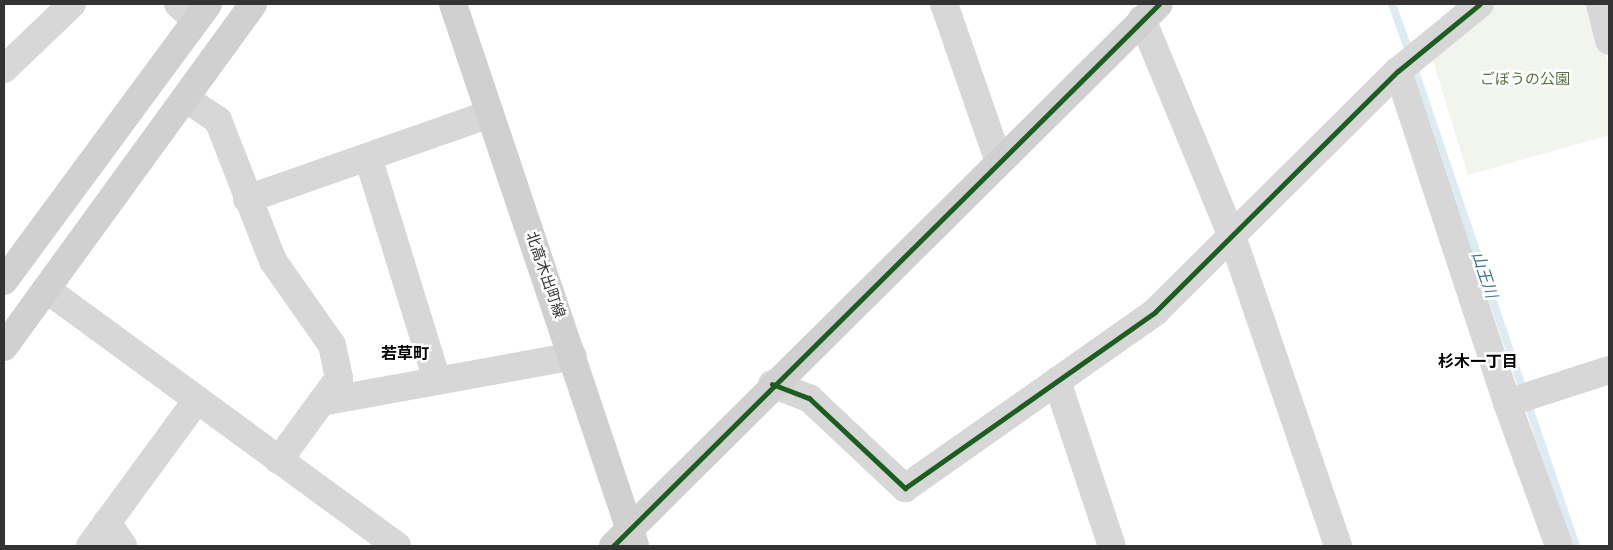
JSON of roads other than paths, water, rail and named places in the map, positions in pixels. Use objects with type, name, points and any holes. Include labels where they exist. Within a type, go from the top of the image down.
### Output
[{"type":"street","points":[[4,69],[72,4]]},
{"type":"street","points":[[4,347],[253,4]]},
{"type":"street","points":[[442,4],[474,68]]},
{"type":"street","name":"北高木出町線","points":[[453,4],[573,356],[626,541]]},
{"type":"street","points":[[944,4],[998,159]]},
{"type":"street","points":[[772,384],[809,398],[905,488],[1155,312],[1398,71],[1480,4]]},
{"type":"street","points":[[1600,4],[1609,41]]},
{"type":"street","points":[[4,281],[194,9]]},
{"type":"street","points":[[626,541],[772,384],[998,159],[1150,12],[1232,236],[1338,546]]},
{"type":"street","points":[[1398,71],[1507,403],[1559,546]]},
{"type":"street","points":[[185,98],[218,120],[247,199],[273,261],[332,345],[338,378],[279,460]]},
{"type":"street","points":[[247,199],[490,114]]},
{"type":"street","points":[[368,157],[437,380]]},
{"type":"street","points":[[46,289],[397,546]]},
{"type":"street","points":[[321,402],[573,356]]},
{"type":"street","points":[[1507,403],[1609,370]]},
{"type":"street","points":[[1057,381],[1112,546]]},
{"type":"street","points":[[90,546],[197,400]]},
{"type":"street","points":[[107,522],[123,546]]},
{"type":"waterway","name":"山王川","points":[[1392,4],[1410,54]]},
{"type":"waterway","name":"山王川","points":[[1413,65],[1576,546]]},
{"type":"district","name":"若草町","points":[[405,354]]},
{"type":"district","name":"杉木一丁目","points":[[1478,362]]},
{"type":"park label","name":"ごぼうの公園","points":[[1525,80]]}]
